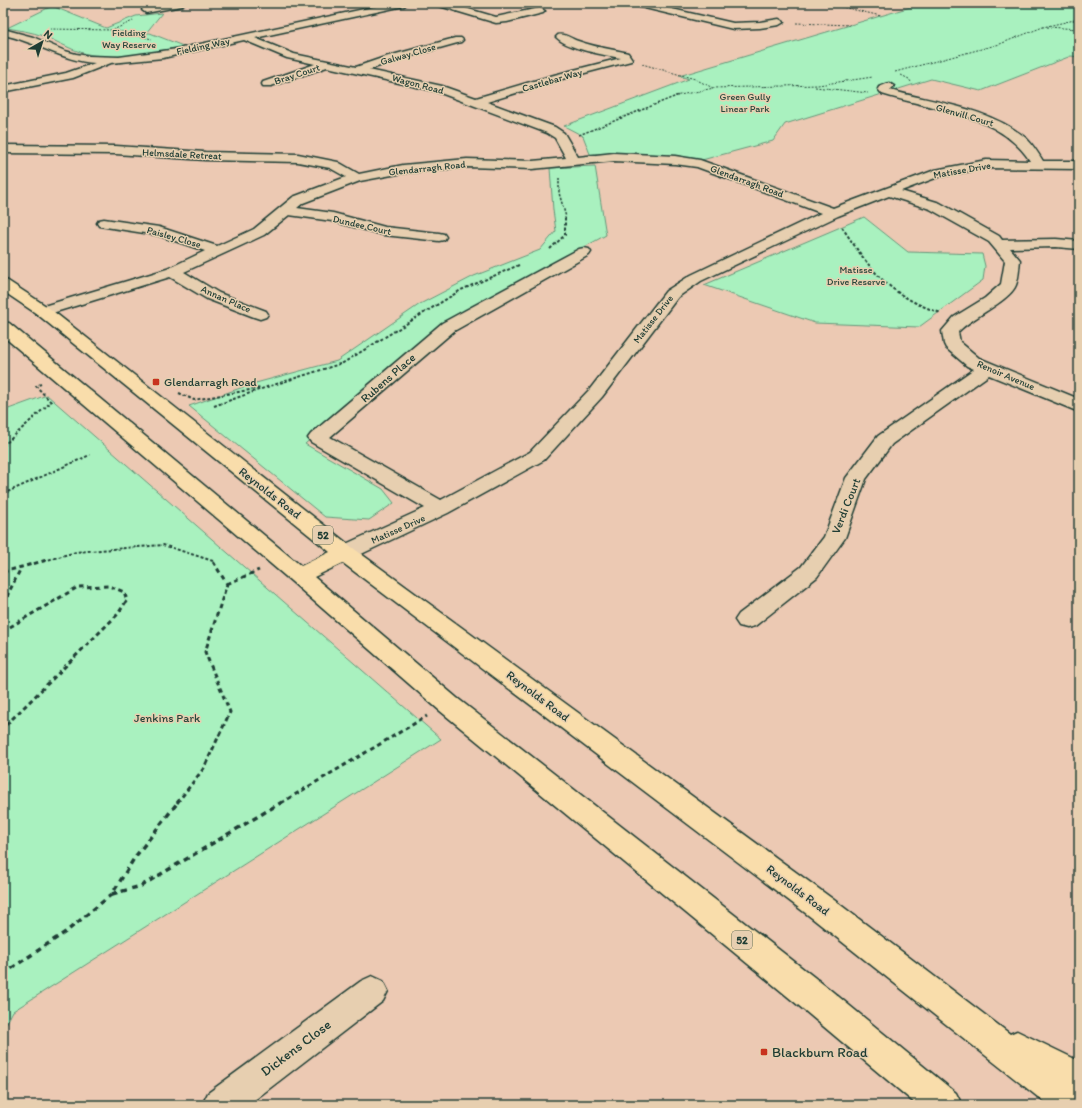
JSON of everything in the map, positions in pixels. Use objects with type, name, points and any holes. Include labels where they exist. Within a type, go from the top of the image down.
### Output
[{"type":"main road","name":"Reynolds Road","points":[[3,284],[43,311],[346,553],[824,909],[1076,1105]]},
{"type":"main road","name":"52","points":[[3,327],[299,576],[448,704],[944,1105]]},
{"type":"main road","points":[[299,576],[346,553]]},
{"type":"main road","points":[[970,1022],[1079,1079]]},
{"type":"street","points":[[146,10],[182,3]]},
{"type":"street","name":"Fielding Way","points":[[6,33],[33,40],[62,53],[85,58],[109,60],[160,55],[404,3]]},
{"type":"street","points":[[439,3],[496,20],[502,20],[540,11]]},
{"type":"street","points":[[635,3],[663,8],[733,26],[753,26],[775,22]]},
{"type":"street","name":"Castlebar Way","points":[[561,37],[593,48],[624,55],[627,59]]},
{"type":"street","name":"Wagon Road","points":[[244,38],[290,56],[438,88],[476,102],[551,130],[560,136],[574,161]]},
{"type":"street","name":"Galway Close","points":[[358,70],[389,59],[458,40]]},
{"type":"street","name":"Castlebar Way","points":[[476,102],[558,77],[627,59],[640,60]]},
{"type":"street","points":[[3,89],[92,69],[109,60]]},
{"type":"street","name":"Bray Court","points":[[267,84],[326,64]]},
{"type":"street","name":"Glenvill Court","points":[[891,90],[999,125],[1024,142],[1039,164]]},
{"type":"street","name":"Helmsdale Retreat","points":[[3,149],[116,150],[205,156],[298,158],[334,165],[357,178]]},
{"type":"street","name":"Glendarragh Road","points":[[43,311],[172,272],[259,232],[298,200],[330,186],[357,178],[403,168],[467,163],[532,165],[614,157],[674,160],[700,164],[833,213]]},
{"type":"street","name":"Matisse Drive","points":[[346,553],[441,509],[537,456],[596,393],[672,294],[696,278],[833,213],[935,174],[986,164],[1079,165]]},
{"type":"street","name":"Renoir Avenue","points":[[889,192],[935,206],[994,239],[1013,260],[1008,285],[991,301],[960,320],[950,331],[952,344],[973,362],[1079,406]]},
{"type":"street","name":"Dundee Court","points":[[286,210],[333,217],[384,231],[439,237]]},
{"type":"street","name":"Paisley Close","points":[[104,223],[159,231],[219,251]]},
{"type":"street","points":[[998,244],[1056,243],[1079,245]]},
{"type":"street","name":"Rubens Place","points":[[441,509],[318,438],[448,327],[584,252]]},
{"type":"street","name":"Annan Place","points":[[172,272],[213,296],[260,314]]},
{"type":"street","name":"Verdi Court","points":[[747,620],[809,572],[834,538],[856,478],[885,440],[987,368]]},
{"type":"street","name":"Dickens Close","points":[[220,1105],[372,991]]},
{"type":"path","points":[[841,3],[834,5],[881,16]]},
{"type":"path","points":[[6,33],[21,29],[113,30],[145,15],[146,10]]},
{"type":"path","points":[[775,22],[850,25]]},
{"type":"path","points":[[1043,27],[1079,29]]},
{"type":"path","points":[[627,59],[695,79],[714,88]]},
{"type":"path","points":[[802,85],[876,94],[891,90]]},
{"type":"path","points":[[833,213],[862,260],[883,283],[912,302],[960,320]]},
{"type":"path","points":[[214,406],[267,387]]},
{"type":"path","points":[[3,446],[51,402]]},
{"type":"path","points":[[3,494],[90,455]]},
{"type":"path","points":[[3,572],[76,552],[164,545],[212,560],[227,584]]},
{"type":"path","points":[[3,604],[21,567]]},
{"type":"path","points":[[3,974],[67,932],[112,894],[136,857],[204,768],[230,712],[205,652],[227,584],[262,569]]},
{"type":"path","points":[[3,631],[78,587],[108,586],[124,592],[127,600],[118,614],[3,728]]},
{"type":"path","points":[[112,894],[141,886],[448,704]]},
{"type":"green space","name":"Green Gully Linear Park","points":[[924,3],[1079,3],[1079,57],[1071,56],[981,91],[931,79],[785,124],[773,141],[698,161],[645,154],[590,154],[583,136],[564,126],[689,79],[679,76]]},
{"type":"green space","name":"Fielding Way Reserve","points":[[52,6],[106,28],[136,16],[162,13],[146,33],[150,33],[183,46],[133,55],[95,55],[83,53],[39,35],[7,28]]},
{"type":"green space","points":[[595,166],[606,235],[439,327],[305,444],[383,489],[394,503],[369,520],[325,517],[189,406],[252,384],[337,361],[420,304],[474,276],[540,250],[556,231],[550,168]]},
{"type":"green space","name":"Matisse Drive Reserve","points":[[864,217],[908,252],[982,254],[985,266],[983,280],[919,327],[815,323],[704,285]]},
{"type":"green space","name":"Jenkins Park","points":[[47,395],[441,739],[13,1011],[3,1030],[3,411]]},
{"type":"place","name":"Glendarragh Road","points":[[156,382]]},
{"type":"place","name":"Blackburn Road","points":[[764,1052]]}]
